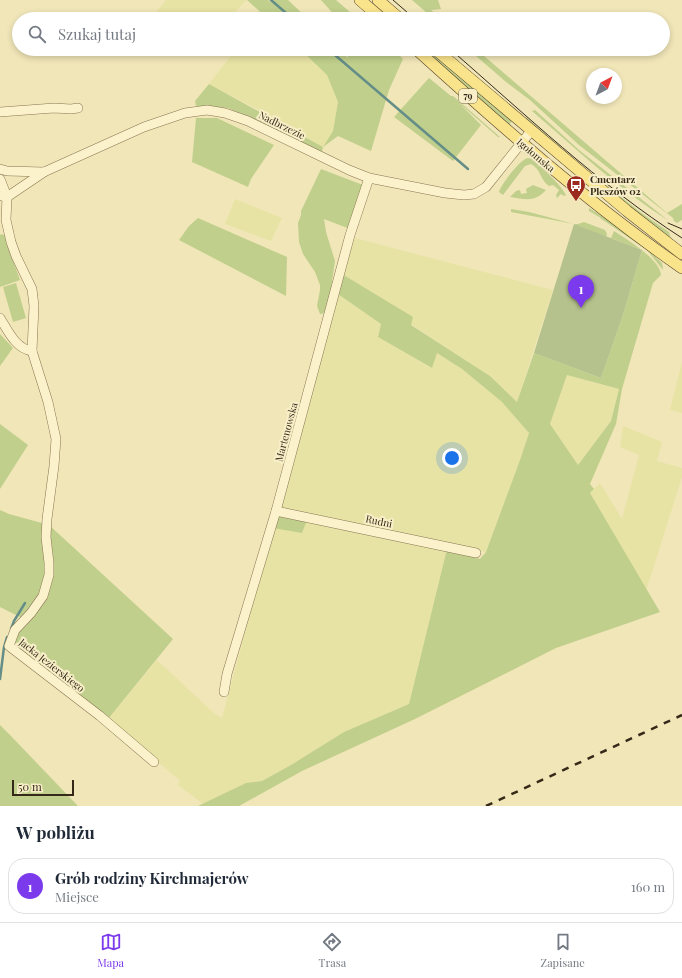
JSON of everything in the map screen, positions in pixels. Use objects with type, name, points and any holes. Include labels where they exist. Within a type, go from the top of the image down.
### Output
[{"type":"main road","points":[[360,0],[374,12]]},
{"type":"main road","points":[[378,0],[392,12]]},
{"type":"main road","name":"Igołomska","points":[[424,56],[522,143],[621,223],[682,268]]},
{"type":"main road","name":"Igołomska","points":[[443,56],[641,223],[682,254]]},
{"type":"street","points":[[0,112],[54,108],[78,108]]},
{"type":"street","name":"Nadbrzezie","points":[[0,169],[7,171],[44,172],[144,127],[185,113],[207,110],[224,113],[248,121],[349,170],[369,178],[444,193],[470,195],[479,192],[489,184],[531,131]]},
{"type":"street","points":[[4,196],[44,172]]},
{"type":"street","name":"Martenowska","points":[[224,692],[227,674],[276,511],[350,235],[369,178]]},
{"type":"street","points":[[0,179],[11,242],[32,289],[34,306],[32,351],[23,348],[12,338],[0,318]]},
{"type":"street","name":"Jacka Jezierskiego","points":[[32,351],[48,402],[56,439],[46,537],[49,569],[43,596],[31,613],[15,630],[9,646],[100,716],[154,762]]},
{"type":"street","name":"Rudni","points":[[276,511],[476,553]]},
{"type":"shaded area","points":[[166,0],[246,0],[235,12],[156,12]]},
{"type":"shaded area","points":[[231,56],[307,56],[327,75],[338,102],[333,131],[323,147],[261,111],[209,84]]},
{"type":"shaded area","points":[[235,199],[282,218],[271,241],[225,224]]},
{"type":"shaded area","points":[[355,238],[553,290],[517,402],[490,376],[411,324],[342,274]]},
{"type":"shaded area","points":[[338,294],[381,324],[378,337],[431,368],[437,353],[462,369],[502,402],[529,433],[486,552],[280,508]]},
{"type":"shaded area","points":[[682,362],[682,413],[670,410]]},
{"type":"shaded area","points":[[567,375],[619,389],[611,421],[578,465],[550,424]]},
{"type":"shaded area","points":[[623,426],[662,442],[657,461],[682,468],[682,477],[646,591],[590,493],[600,483],[622,519],[639,455],[620,447]]},
{"type":"shaded area","points":[[307,520],[447,549],[409,704],[344,732],[262,781],[246,783],[203,804],[178,785],[180,781],[108,719],[157,660],[215,714],[222,718],[273,528]]},
{"type":"green space","points":[[247,0],[268,0],[272,4],[269,0],[288,0],[301,12],[260,12]]},
{"type":"green space","points":[[321,0],[336,0],[350,12],[332,12]]},
{"type":"green space","points":[[412,0],[438,0],[441,9],[431,10],[433,12],[426,12]]},
{"type":"green space","points":[[307,56],[346,56],[348,58],[348,56],[400,56],[403,59],[389,90],[371,151],[338,136],[323,147],[333,131],[338,102],[327,75]]},
{"type":"green space","points":[[430,56],[437,56],[512,121],[509,125]]},
{"type":"green space","points":[[476,56],[484,56],[667,213],[682,204],[682,220],[677,223],[674,221],[673,218],[579,145],[530,100],[506,82]]},
{"type":"green space","points":[[429,78],[453,96],[500,137],[498,137],[458,102],[481,125],[453,161],[394,117]]},
{"type":"green space","points":[[209,84],[323,147],[322,152],[228,108],[196,106],[195,101]]},
{"type":"green space","points":[[535,110],[579,150],[669,221],[633,196],[599,169],[532,111]]},
{"type":"green space","points":[[526,117],[593,175],[669,232],[671,239],[633,209],[525,119]]},
{"type":"green space","points":[[196,118],[217,118],[274,145],[251,179],[248,187],[192,162]]},
{"type":"green space","points":[[528,158],[550,176],[566,195],[564,196],[561,194],[557,198],[556,195],[559,190],[553,185],[549,186],[546,184],[537,169],[531,164],[525,166],[503,195],[499,192],[507,178],[516,167]]},
{"type":"green space","points":[[321,169],[363,185],[350,229],[324,219],[326,232],[335,261],[330,295],[325,313],[320,314],[317,306],[320,285],[315,272],[303,254],[299,242],[298,223],[301,211]]},
{"type":"green space","points":[[533,185],[546,190],[537,197],[529,199],[510,197],[516,191],[520,190],[521,194],[527,193],[526,189]]},
{"type":"green space","points":[[589,208],[613,223],[650,252],[662,263],[663,270],[647,250],[589,211]]},
{"type":"green space","points":[[511,209],[529,212],[574,224],[511,212]]},
{"type":"green space","points":[[198,218],[287,257],[286,296],[179,240],[189,226]]},
{"type":"green space","points":[[584,222],[605,230],[607,234],[606,237],[574,224]]},
{"type":"green space","points":[[574,224],[642,250],[623,315],[601,378],[534,353]]},
{"type":"green space","points":[[614,231],[641,250],[611,238]]},
{"type":"green space","points":[[2,234],[7,237],[10,252],[20,280],[0,287],[0,235]]},
{"type":"green space","points":[[642,250],[655,262],[661,275],[653,283],[622,389],[616,424],[590,484],[594,489],[590,493],[660,612],[556,648],[415,719],[302,771],[239,806],[198,806],[246,783],[262,781],[344,732],[409,704],[447,549],[480,559],[486,552],[529,433],[502,402],[462,369],[437,353],[432,368],[378,337],[381,324],[338,294],[342,274],[413,317],[411,325],[490,376],[517,402],[534,353],[601,378],[623,315]],"holes":[[[567,375],[619,389],[611,421],[578,465],[550,424]]]},
{"type":"green space","points":[[16,283],[26,318],[13,322],[3,287]]},
{"type":"green space","points":[[0,334],[13,348],[0,366]]},
{"type":"green space","points":[[0,424],[28,445],[0,489]]},
{"type":"green space","points":[[0,510],[49,525],[173,639],[108,719],[12,646],[18,632],[48,592],[54,560],[51,552],[41,595],[22,618],[0,607]]},
{"type":"green space","points":[[277,516],[307,520],[302,533],[273,528]]},
{"type":"green space","points":[[0,725],[9,734],[78,806],[0,806]]},
{"type":"waterway","points":[[271,0],[285,12]]},
{"type":"waterway","points":[[336,56],[468,169]]},
{"type":"waterway","points":[[11,629],[25,603]]},
{"type":"waterway","points":[[0,679],[4,647],[7,637]]},
{"type":"tram line","points":[[393,0],[407,12]]},
{"type":"tram line","points":[[458,56],[591,172],[651,217],[682,238]]},
{"type":"tram line","points":[[668,223],[682,229]]},
{"type":"railway","points":[[486,806],[682,715]]},
{"type":"place","name":"Cmentarz Pleszów 02","points":[[576,202]]},
{"type":"place","name":"Grób rodziny Kirchmajerów","points":[[581,308]]}]
